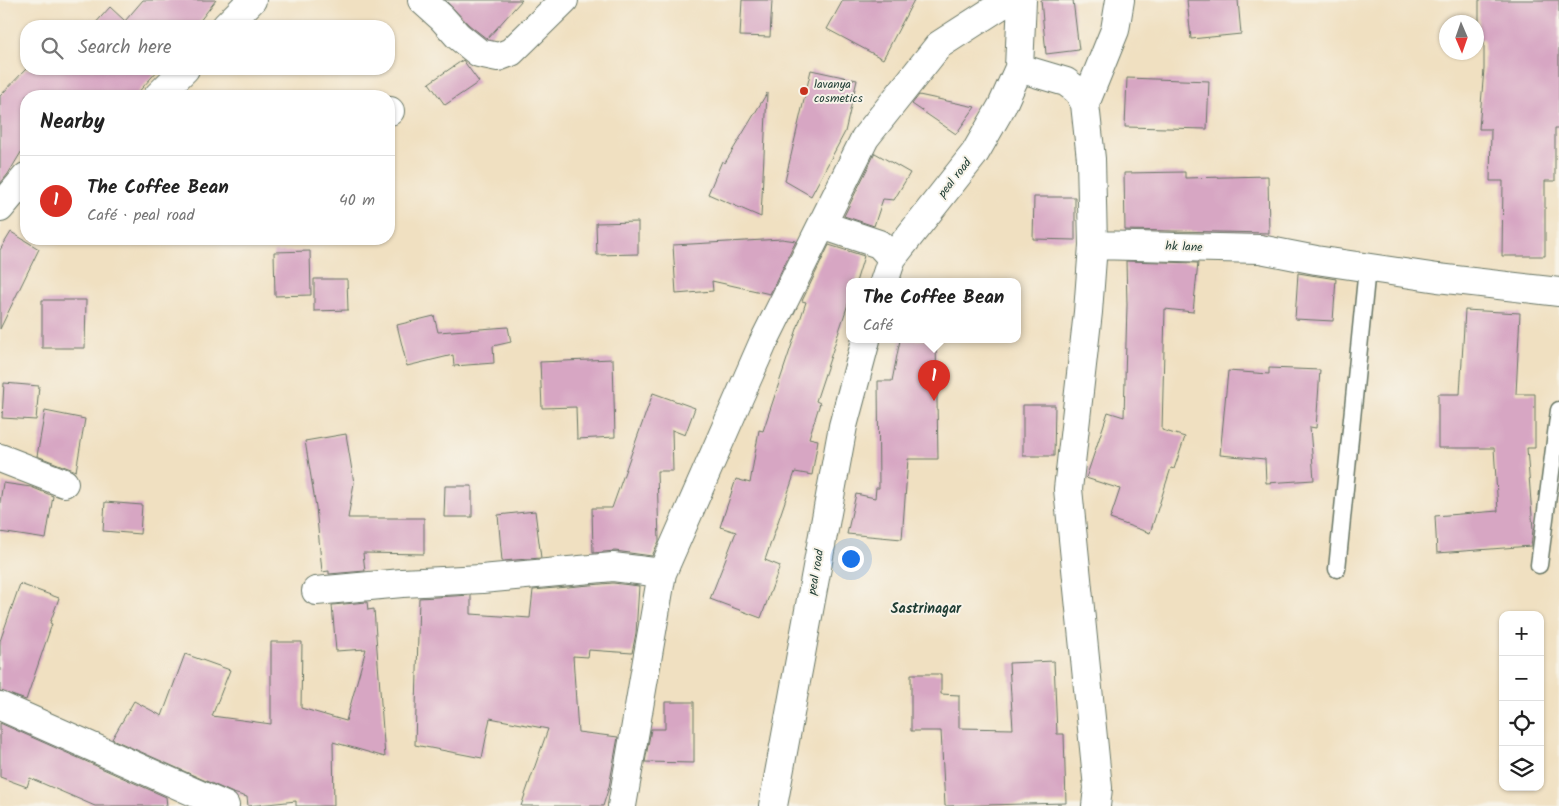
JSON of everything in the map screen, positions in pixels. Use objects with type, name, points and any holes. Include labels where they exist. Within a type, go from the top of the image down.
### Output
[{"type":"street","points":[[232,20],[252,0]]},
{"type":"street","points":[[422,0],[458,36],[479,53],[498,57],[511,52],[564,0]]},
{"type":"street","points":[[622,806],[662,573],[763,343],[865,138],[939,45],[1009,0]]},
{"type":"street","points":[[1022,0],[1019,68],[1066,82],[1078,91],[1085,104],[1091,159],[1093,245],[1088,312],[1068,489],[1098,788],[1096,806]]},
{"type":"street","points":[[1085,104],[1115,30],[1120,0]]},
{"type":"street","name":"peal road","points":[[888,270],[975,153],[1002,106],[1019,68]]},
{"type":"street","points":[[164,90],[179,75]]},
{"type":"street","points":[[0,208],[20,184]]},
{"type":"street","points":[[822,225],[879,244],[888,270]]},
{"type":"street","name":"hk lane","points":[[1093,245],[1260,249],[1367,268],[1559,292]]},
{"type":"street","name":"peal road","points":[[773,806],[843,426],[865,343]]},
{"type":"street","points":[[0,458],[64,483]]},
{"type":"street","points":[[316,591],[402,582],[482,579],[613,567],[662,573]]},
{"type":"street","points":[[0,706],[225,806]]},
{"type":"lane","points":[[1337,569],[1367,268]]},
{"type":"lane","points":[[1539,565],[1559,410]]},
{"type":"building","points":[[143,0],[216,0],[201,20],[126,20]]},
{"type":"building","points":[[445,0],[522,0],[487,39],[469,25]]},
{"type":"building","points":[[742,0],[772,0],[770,37],[740,36]]},
{"type":"building","points":[[843,0],[914,0],[883,59],[827,29]]},
{"type":"building","points":[[1041,0],[1073,0],[1079,50],[1046,54]]},
{"type":"building","points":[[1187,0],[1238,0],[1241,34],[1191,39]]},
{"type":"building","points":[[1479,0],[1559,0],[1559,128],[1555,128],[1555,181],[1545,181],[1545,256],[1502,256],[1503,181],[1490,181],[1491,129],[1479,129],[1484,69],[1484,15],[1479,15]]},
{"type":"building","points":[[110,7],[124,20],[98,20]]},
{"type":"building","points":[[463,60],[479,82],[445,105],[429,83]]},
{"type":"building","points":[[811,70],[857,80],[845,132],[811,196],[785,181]]},
{"type":"building","points":[[20,75],[154,75],[140,90],[20,90],[20,154],[0,184],[0,96]]},
{"type":"building","points":[[1127,78],[1209,81],[1207,129],[1125,127]]},
{"type":"building","points":[[767,93],[761,217],[708,194],[722,161],[725,163]]},
{"type":"building","points":[[919,95],[975,107],[956,134],[912,104]]},
{"type":"building","points":[[875,153],[910,173],[894,200],[883,199],[874,226],[844,216]]},
{"type":"building","points":[[1185,172],[1185,178],[1268,176],[1269,233],[1125,230],[1124,173]]},
{"type":"building","points":[[1034,197],[1075,197],[1075,240],[1033,239]]},
{"type":"building","points":[[638,222],[638,254],[597,255],[596,223]]},
{"type":"building","points":[[11,232],[20,237],[20,245],[32,245],[39,249],[0,329],[0,250]]},
{"type":"building","points":[[782,239],[796,241],[770,294],[712,281],[713,291],[676,294],[673,245]]},
{"type":"building","points":[[829,245],[864,256],[857,278],[846,278],[846,310],[816,401],[820,403],[809,438],[818,440],[812,475],[795,472],[765,560],[780,566],[761,618],[710,599],[736,532],[720,527],[736,479],[750,483],[759,430],[763,431],[806,302],[802,301]]},
{"type":"building","points":[[310,251],[311,295],[275,296],[274,252]]},
{"type":"building","points":[[1126,261],[1198,263],[1193,312],[1165,309],[1162,430],[1185,437],[1174,469],[1171,468],[1150,533],[1110,519],[1120,489],[1086,478],[1108,412],[1124,417],[1127,305]]},
{"type":"building","points":[[1298,273],[1336,279],[1333,321],[1295,319]]},
{"type":"building","points":[[314,279],[347,279],[348,310],[314,311]]},
{"type":"building","points":[[42,300],[86,300],[85,348],[42,348]]},
{"type":"building","points":[[1465,310],[1520,313],[1516,394],[1535,394],[1535,448],[1527,448],[1533,530],[1531,546],[1437,553],[1435,516],[1498,511],[1494,448],[1438,448],[1438,394],[1460,394]]},
{"type":"building","points":[[434,316],[438,332],[508,327],[511,342],[493,346],[494,363],[454,366],[453,355],[407,366],[397,325]]},
{"type":"building","points":[[899,343],[936,343],[938,459],[908,459],[902,539],[847,534],[856,494],[875,498],[876,488],[879,488],[878,381],[892,381]]},
{"type":"building","points":[[613,359],[615,437],[577,439],[576,407],[542,408],[540,362]]},
{"type":"building","points":[[1269,368],[1320,370],[1316,428],[1310,427],[1314,480],[1266,483],[1265,459],[1220,455],[1228,371],[1269,374]]},
{"type":"building","points":[[4,383],[39,386],[36,420],[2,418]]},
{"type":"building","points":[[653,393],[695,408],[685,435],[672,430],[673,471],[657,471],[659,541],[652,556],[615,551],[593,553],[592,508],[612,508]]},
{"type":"building","points":[[1023,405],[1055,405],[1054,456],[1023,456]]},
{"type":"building","points":[[45,411],[85,419],[76,471],[37,456]]},
{"type":"building","points":[[346,434],[354,483],[348,518],[424,518],[424,554],[363,553],[365,571],[329,574],[329,571],[322,572],[316,507],[305,441]]},
{"type":"building","points":[[3,483],[31,487],[53,496],[46,539],[0,532],[0,502]]},
{"type":"building","points":[[445,486],[472,486],[472,517],[444,517]]},
{"type":"building","points":[[105,502],[142,505],[140,534],[103,531]]},
{"type":"building","points":[[535,511],[541,558],[502,561],[498,515]]},
{"type":"building","points":[[613,583],[639,586],[636,633],[632,653],[589,650],[588,657],[573,656],[578,732],[618,737],[609,787],[603,806],[521,806],[548,729],[490,718],[482,758],[415,745],[419,598],[471,595],[471,614],[530,618],[533,590]]},
{"type":"building","points":[[20,584],[59,598],[26,700],[0,691],[0,641]]},
{"type":"building","points":[[367,602],[368,610],[374,609],[385,757],[333,742],[334,806],[296,806],[296,801],[248,806],[247,797],[233,793],[112,739],[134,701],[162,716],[185,654],[230,670],[212,716],[271,724],[271,642],[302,642],[301,708],[346,721],[366,649],[336,651],[332,605]]},
{"type":"building","points":[[1054,661],[1057,734],[1064,734],[1066,803],[945,806],[941,731],[911,731],[911,674],[941,674],[941,694],[959,695],[959,728],[1013,729],[1009,663]]},
{"type":"building","points":[[665,702],[694,702],[694,763],[645,762],[651,729],[665,729]]},
{"type":"building","points":[[0,723],[166,797],[167,806],[95,806],[30,778],[27,787],[0,777]]},
{"type":"place","name":"lavanya cosmetics","points":[[804,91]]},
{"type":"place","name":"The Coffee Bean","points":[[934,401]]},
{"type":"district","name":"Sastrinagar","points":[[926,609]]}]
